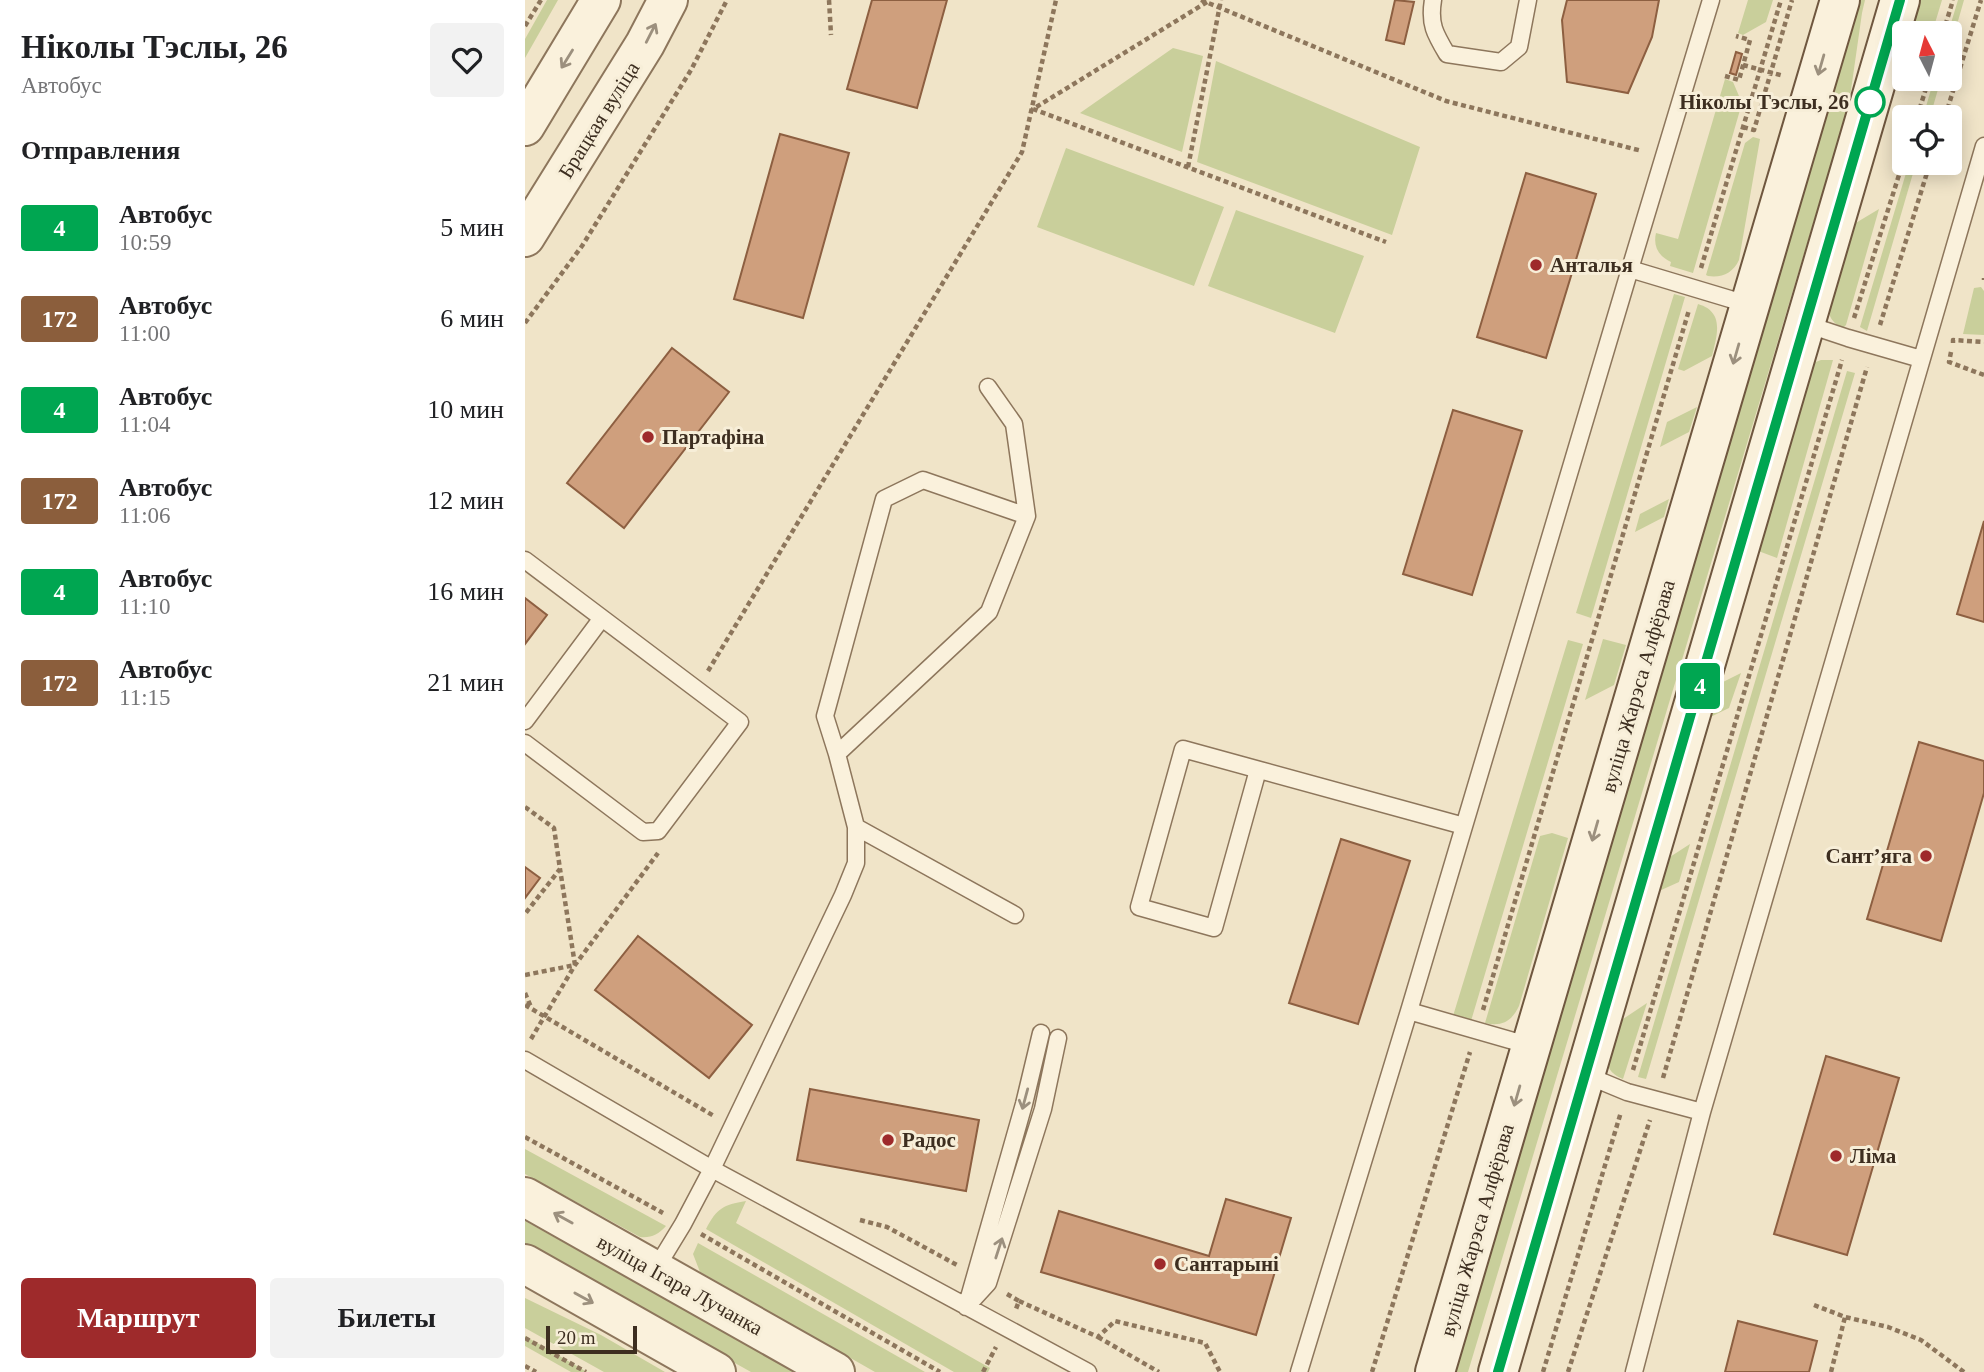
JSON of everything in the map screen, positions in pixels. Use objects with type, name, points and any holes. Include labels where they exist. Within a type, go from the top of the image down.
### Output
[{"type":"main road","points":[[525,126],[601,0]]},
{"type":"main road","name":"Брацкая вуліца","points":[[525,237],[645,44],[668,0]]},
{"type":"main road","name":"вуліца Жарэса Алфёрава","points":[[1435,1372],[1840,0]]},
{"type":"main road","points":[[1499,1372],[1900,0]]},
{"type":"main road","name":"вуліца Ігара Лучанка","points":[[525,1197],[835,1372]]},
{"type":"main road","points":[[525,1264],[716,1372]]},
{"type":"lane","points":[[1433,0],[1431,14],[1434,34],[1447,54],[1501,62],[1519,47],[1528,0]]},
{"type":"lane","points":[[1299,1372],[1711,0]]},
{"type":"lane","points":[[1634,1372],[1702,1112],[1984,146]]},
{"type":"lane","points":[[1630,269],[1750,305]]},
{"type":"lane","points":[[1806,324],[1921,359]]},
{"type":"lane","points":[[837,754],[989,612],[1027,516],[1014,424],[988,387]]},
{"type":"lane","points":[[655,1270],[712,1169],[856,863],[856,827],[825,716],[884,499],[923,480],[1027,516]]},
{"type":"lane","points":[[525,560],[740,722],[658,831],[643,832],[525,743]]},
{"type":"lane","points":[[525,721],[602,618]]},
{"type":"lane","points":[[1258,770],[1214,928],[1139,907],[1183,749],[1464,826]]},
{"type":"lane","points":[[856,827],[1016,915]]},
{"type":"lane","points":[[1409,1011],[1531,1046]]},
{"type":"lane","points":[[966,1307],[1024,1104],[1041,1033]]},
{"type":"lane","points":[[966,1307],[988,1283],[1043,1110],[1058,1038]]},
{"type":"lane","points":[[525,1060],[712,1169],[1088,1372]]},
{"type":"lane","points":[[1586,1075],[1627,1092],[1702,1112]]},
{"type":"path","points":[[525,26],[541,0]]},
{"type":"path","points":[[525,323],[582,246],[691,70],[727,0]]},
{"type":"path","points":[[829,0],[831,35]]},
{"type":"path","points":[[697,690],[1022,152],[1056,0]]},
{"type":"path","points":[[1188,168],[1221,0]]},
{"type":"path","points":[[1372,1372],[1476,1030],[1780,0]]},
{"type":"path","points":[[1743,127],[1754,130],[1792,0]]},
{"type":"path","points":[[1947,21],[1953,0]]},
{"type":"path","points":[[1033,109],[1204,1],[1446,102],[1664,156]]},
{"type":"path","points":[[1949,105],[1982,1]]},
{"type":"path","points":[[1724,76],[1739,80],[1750,40],[1736,36]]},
{"type":"path","points":[[1743,65],[1771,73]]},
{"type":"path","points":[[1033,109],[1385,242]]},
{"type":"path","points":[[1543,1372],[1848,338],[1899,175]]},
{"type":"path","points":[[1568,1372],[1657,1100],[1873,346],[1926,175]]},
{"type":"path","points":[[1984,342],[1953,341],[1948,362],[1984,375]]},
{"type":"path","points":[[525,807],[554,828],[576,965]]},
{"type":"path","points":[[525,1049],[576,965],[659,853]]},
{"type":"path","points":[[525,914],[560,869]]},
{"type":"path","points":[[525,975],[576,965]]},
{"type":"path","points":[[525,993],[531,1008]]},
{"type":"path","points":[[525,1005],[732,1127]]},
{"type":"path","points":[[525,1137],[683,1224],[940,1372]]},
{"type":"path","points":[[1019,1301],[1098,1337],[1159,1372]]},
{"type":"path","points":[[1814,1305],[1921,1340],[1964,1372]]},
{"type":"path","points":[[1831,1372],[1845,1317]]},
{"type":"path","points":[[1098,1337],[1115,1321],[1205,1343],[1220,1372]]},
{"type":"path","points":[[525,1338],[586,1372]]},
{"type":"path","points":[[525,1366],[536,1372]]},
{"type":"green space","points":[[547,0],[558,0],[525,58],[525,39]]},
{"type":"green space","points":[[1748,0],[1773,0],[1766,22],[1743,35],[1738,33]]},
{"type":"green space","points":[[1856,0],[1865,0],[1849,104],[1468,1372],[1449,1372]]},
{"type":"green space","points":[[1919,0],[1942,0],[1936,21],[1913,21]]},
{"type":"green space","points":[[1958,0],[1964,0],[1958,21],[1952,21]]},
{"type":"green space","points":[[1173,48],[1203,56],[1182,152],[1080,113]]},
{"type":"green space","points":[[1216,61],[1420,147],[1392,235],[1197,162]]},
{"type":"green space","points":[[1725,79],[1733,82],[1742,103],[1693,273],[1670,266],[1671,262],[1658,250],[1656,233],[1678,239]]},
{"type":"green space","points":[[1931,91],[1938,91],[1933,105],[1926,105]]},
{"type":"green space","points":[[1753,137],[1760,139],[1739,260],[1727,274],[1708,276],[1706,275],[1745,143]]},
{"type":"green space","points":[[1066,148],[1224,207],[1194,286],[1037,227]]},
{"type":"green space","points":[[1905,175],[1912,175],[1867,331],[1860,327]]},
{"type":"green space","points":[[1879,209],[1843,328],[1831,318],[1828,302],[1849,227]]},
{"type":"green space","points":[[1236,210],[1364,256],[1335,333],[1208,286]]},
{"type":"green space","points":[[1981,287],[1984,291],[1984,335],[1963,334],[1974,288]]},
{"type":"green space","points":[[1674,294],[1685,297],[1591,618],[1576,613]]},
{"type":"green space","points":[[1698,304],[1707,308],[1716,318],[1716,340],[1712,356],[1684,371],[1678,369]]},
{"type":"green space","points":[[1833,360],[1777,558],[1753,549],[1813,363]]},
{"type":"green space","points":[[1847,371],[1855,373],[1646,1079],[1638,1077]]},
{"type":"green space","points":[[1697,407],[1689,432],[1660,447],[1667,422]]},
{"type":"green space","points":[[1669,499],[1664,517],[1635,532],[1640,514]]},
{"type":"green space","points":[[1603,639],[1626,645],[1614,685],[1585,700]]},
{"type":"green space","points":[[1568,640],[1583,644],[1471,1021],[1453,1016]]},
{"type":"green space","points":[[1741,673],[1729,708],[1700,722],[1709,689]]},
{"type":"green space","points":[[1552,833],[1568,838],[1519,1006],[1506,1022],[1485,1023],[1540,836]]},
{"type":"green space","points":[[1690,844],[1679,882],[1648,896],[1656,866]]},
{"type":"green space","points":[[1647,1003],[1623,1079],[1615,1075],[1607,1064],[1606,1050],[1611,1027]]},
{"type":"green space","points":[[525,1149],[666,1226],[654,1235],[640,1237],[525,1174]]},
{"type":"green space","points":[[746,1201],[736,1223],[990,1368],[988,1372],[954,1372],[706,1229],[721,1209]]},
{"type":"green space","points":[[525,1221],[794,1372],[751,1372],[525,1246]]},
{"type":"green space","points":[[698,1243],[925,1372],[875,1372],[700,1272],[693,1254]]},
{"type":"green space","points":[[525,1298],[601,1335],[665,1372],[604,1372],[525,1328]]},
{"type":"green space","points":[[525,1336],[587,1372],[571,1372],[525,1346]]},
{"type":"building","points":[[872,0],[947,0],[917,108],[847,89]]},
{"type":"building","points":[[1395,0],[1414,2],[1404,44],[1386,40]]},
{"type":"building","points":[[1567,0],[1659,0],[1652,37],[1628,93],[1567,82],[1562,20]]},
{"type":"building","points":[[1736,52],[1742,54],[1736,75],[1730,73]]},
{"type":"building","points":[[780,134],[849,153],[803,318],[734,299]]},
{"type":"building","name":"Анталья","points":[[1526,173],[1596,194],[1546,358],[1477,337]]},
{"type":"building","name":"Партафіна","points":[[672,348],[729,392],[624,528],[567,483]]},
{"type":"building","points":[[1453,410],[1522,431],[1472,595],[1403,574]]},
{"type":"building","points":[[1984,521],[1984,622],[1957,614]]},
{"type":"building","points":[[525,598],[547,615],[525,644]]},
{"type":"building","name":"Сантʼяга","points":[[1919,742],[1984,761],[1984,793],[1941,941],[1867,919]]},
{"type":"building","points":[[1341,839],[1410,861],[1358,1024],[1289,1003]]},
{"type":"building","points":[[525,867],[540,878],[525,898]]},
{"type":"building","points":[[638,936],[752,1025],[709,1078],[595,990]]},
{"type":"building","name":"Ліма","points":[[1826,1056],[1899,1078],[1847,1255],[1774,1234]]},
{"type":"building","name":"Радос","points":[[810,1089],[979,1120],[966,1191],[797,1160]]},
{"type":"building","name":"Сантарыні","points":[[1226,1199],[1291,1218],[1256,1335],[1041,1272],[1059,1211],[1209,1256]]},
{"type":"building","points":[[1738,1321],[1817,1341],[1809,1372],[1725,1372]]},
{"type":"bus line","name":"4","points":[[1498,1372],[1900,0]]},
{"type":"place","name":"Ніколы Тэслы, 26","points":[[1870,102]]},
{"type":"place","name":"Анталья","points":[[1536,265]]},
{"type":"place","name":"Партафіна","points":[[648,437]]},
{"type":"place","name":"Сантʼяга","points":[[1926,856]]},
{"type":"place","name":"Радос","points":[[888,1140]]},
{"type":"place","name":"Ліма","points":[[1836,1156]]},
{"type":"place","name":"Сантарыні","points":[[1160,1264]]}]
